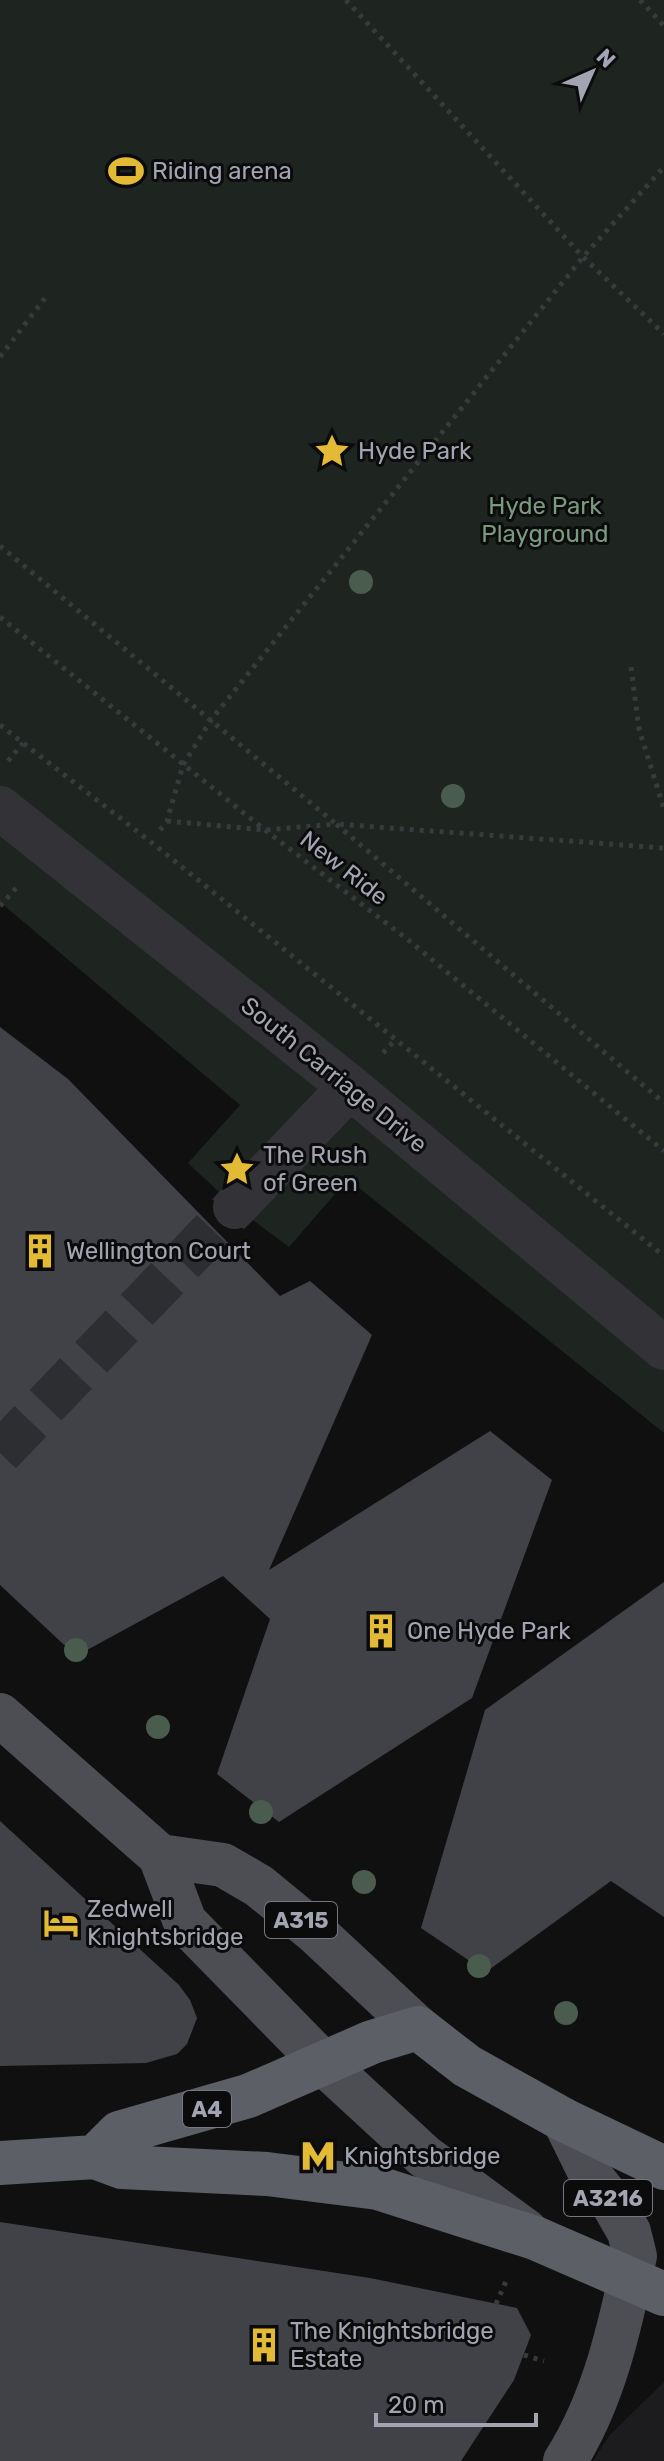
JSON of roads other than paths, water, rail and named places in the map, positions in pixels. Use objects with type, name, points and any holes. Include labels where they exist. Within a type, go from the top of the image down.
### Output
[{"type":"highway","name":"A4","points":[[95,2157],[119,2133],[248,2096],[372,2042],[418,2028]]},
{"type":"highway","points":[[418,2028],[467,2066],[564,2120],[664,2168]]},
{"type":"highway","points":[[0,2163],[95,2157],[122,2167],[267,2174],[378,2188],[653,2277]]},
{"type":"main road","points":[[0,1715],[160,1856],[185,1922],[322,2062],[424,2156],[535,2238]]},
{"type":"main road","name":"A315","points":[[160,1856],[223,1865],[259,1886],[315,1932],[418,2028]]},
{"type":"main road","name":"A3216","points":[[564,2120],[593,2179],[613,2204],[629,2232],[635,2256],[653,2277],[581,2436],[565,2461]]},
{"type":"street","name":"South Carriage Drive","points":[[0,808],[350,1087],[664,1348]]},
{"type":"street","points":[[235,1207],[350,1087]]},
{"type":"tunnel","points":[[0,1453],[235,1207]]},
{"type":"place","name":"Riding arena","points":[[126,171]]},
{"type":"place","name":"Hyde Park","points":[[332,451]]},
{"type":"place","name":"The Rush of Green","points":[[237,1169]]},
{"type":"place","name":"Wellington Court","points":[[40,1251]]},
{"type":"place","name":"One Hyde Park","points":[[381,1631]]},
{"type":"place","name":"Zedwell Knightsbridge","points":[[61,1923]]},
{"type":"place","name":"Knightsbridge","points":[[318,2156]]},
{"type":"place","name":"The Knightsbridge Estate","points":[[264,2345]]},
{"type":"park label","name":"Hyde Park Playground","points":[[545,520]]}]
